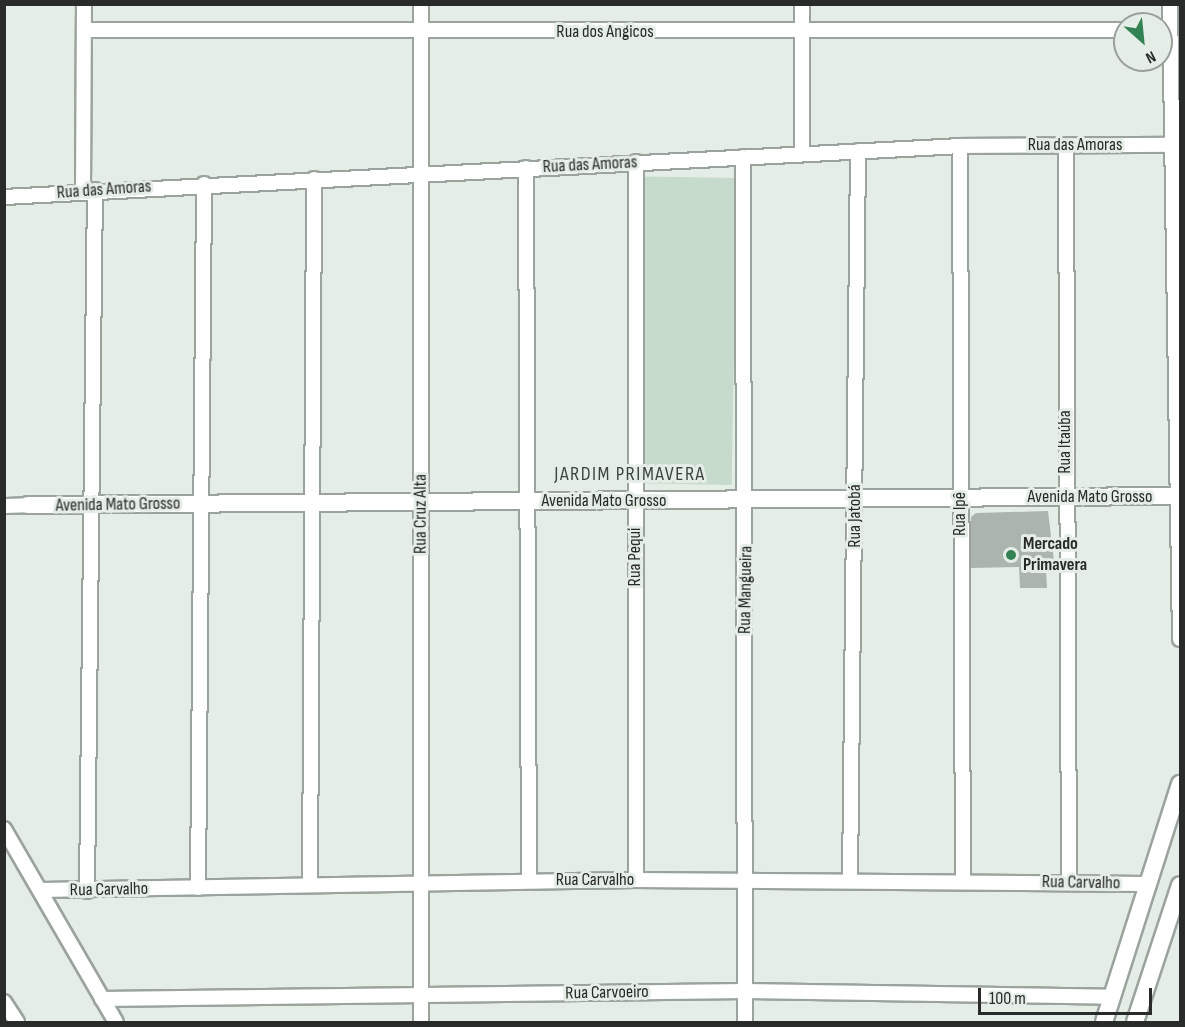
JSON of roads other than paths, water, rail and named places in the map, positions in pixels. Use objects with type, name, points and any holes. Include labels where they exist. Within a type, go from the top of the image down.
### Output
[{"type":"street","points":[[84,4],[89,190],[90,505],[87,891]]},
{"type":"street","name":"Rua Cruz Alta","points":[[421,1023],[419,883],[422,4]]},
{"type":"street","points":[[802,4],[802,154]]},
{"type":"street","name":"Rua dos Angicos","points":[[84,30],[421,32],[1113,30]]},
{"type":"street","points":[[1169,72],[1175,145],[1180,639]]},
{"type":"street","name":"Rua das Amoras","points":[[4,197],[89,190],[960,146],[1175,145]]},
{"type":"street","name":"Rua Ipê","points":[[960,146],[963,881]]},
{"type":"street","name":"Rua Itaúba","points":[[1066,146],[1065,497],[1069,883]]},
{"type":"street","name":"Rua Jatobá","points":[[850,880],[856,499],[858,151]]},
{"type":"street","name":"Rua Mangueira","points":[[743,157],[747,499],[745,1023]]},
{"type":"street","name":"Rua Pequi","points":[[636,162],[636,880]]},
{"type":"street","points":[[526,168],[530,501],[529,880]]},
{"type":"street","points":[[310,884],[314,179]]},
{"type":"street","points":[[198,888],[206,504],[204,184]]},
{"type":"street","name":"Avenida Mato Grosso","points":[[28,505],[1179,496]]},
{"type":"street","points":[[4,506],[28,505]]},
{"type":"street","points":[[1104,1023],[1180,784]]},
{"type":"street","points":[[4,829],[116,1023]]},
{"type":"street","name":"Rua Carvalho","points":[[40,890],[87,891],[529,880],[744,879],[1149,884]]},
{"type":"street","points":[[1137,1022],[1180,885]]},
{"type":"street","name":"Rua Carvoeiro","points":[[102,999],[420,993],[746,991],[1113,997]]},
{"type":"street","points":[[4,1002],[17,1023]]},
{"type":"place","name":"Mercado Primavera","points":[[1011,555]]},
{"type":"district","name":"JARDIM PRIMAVERA","points":[[630,474]]}]
